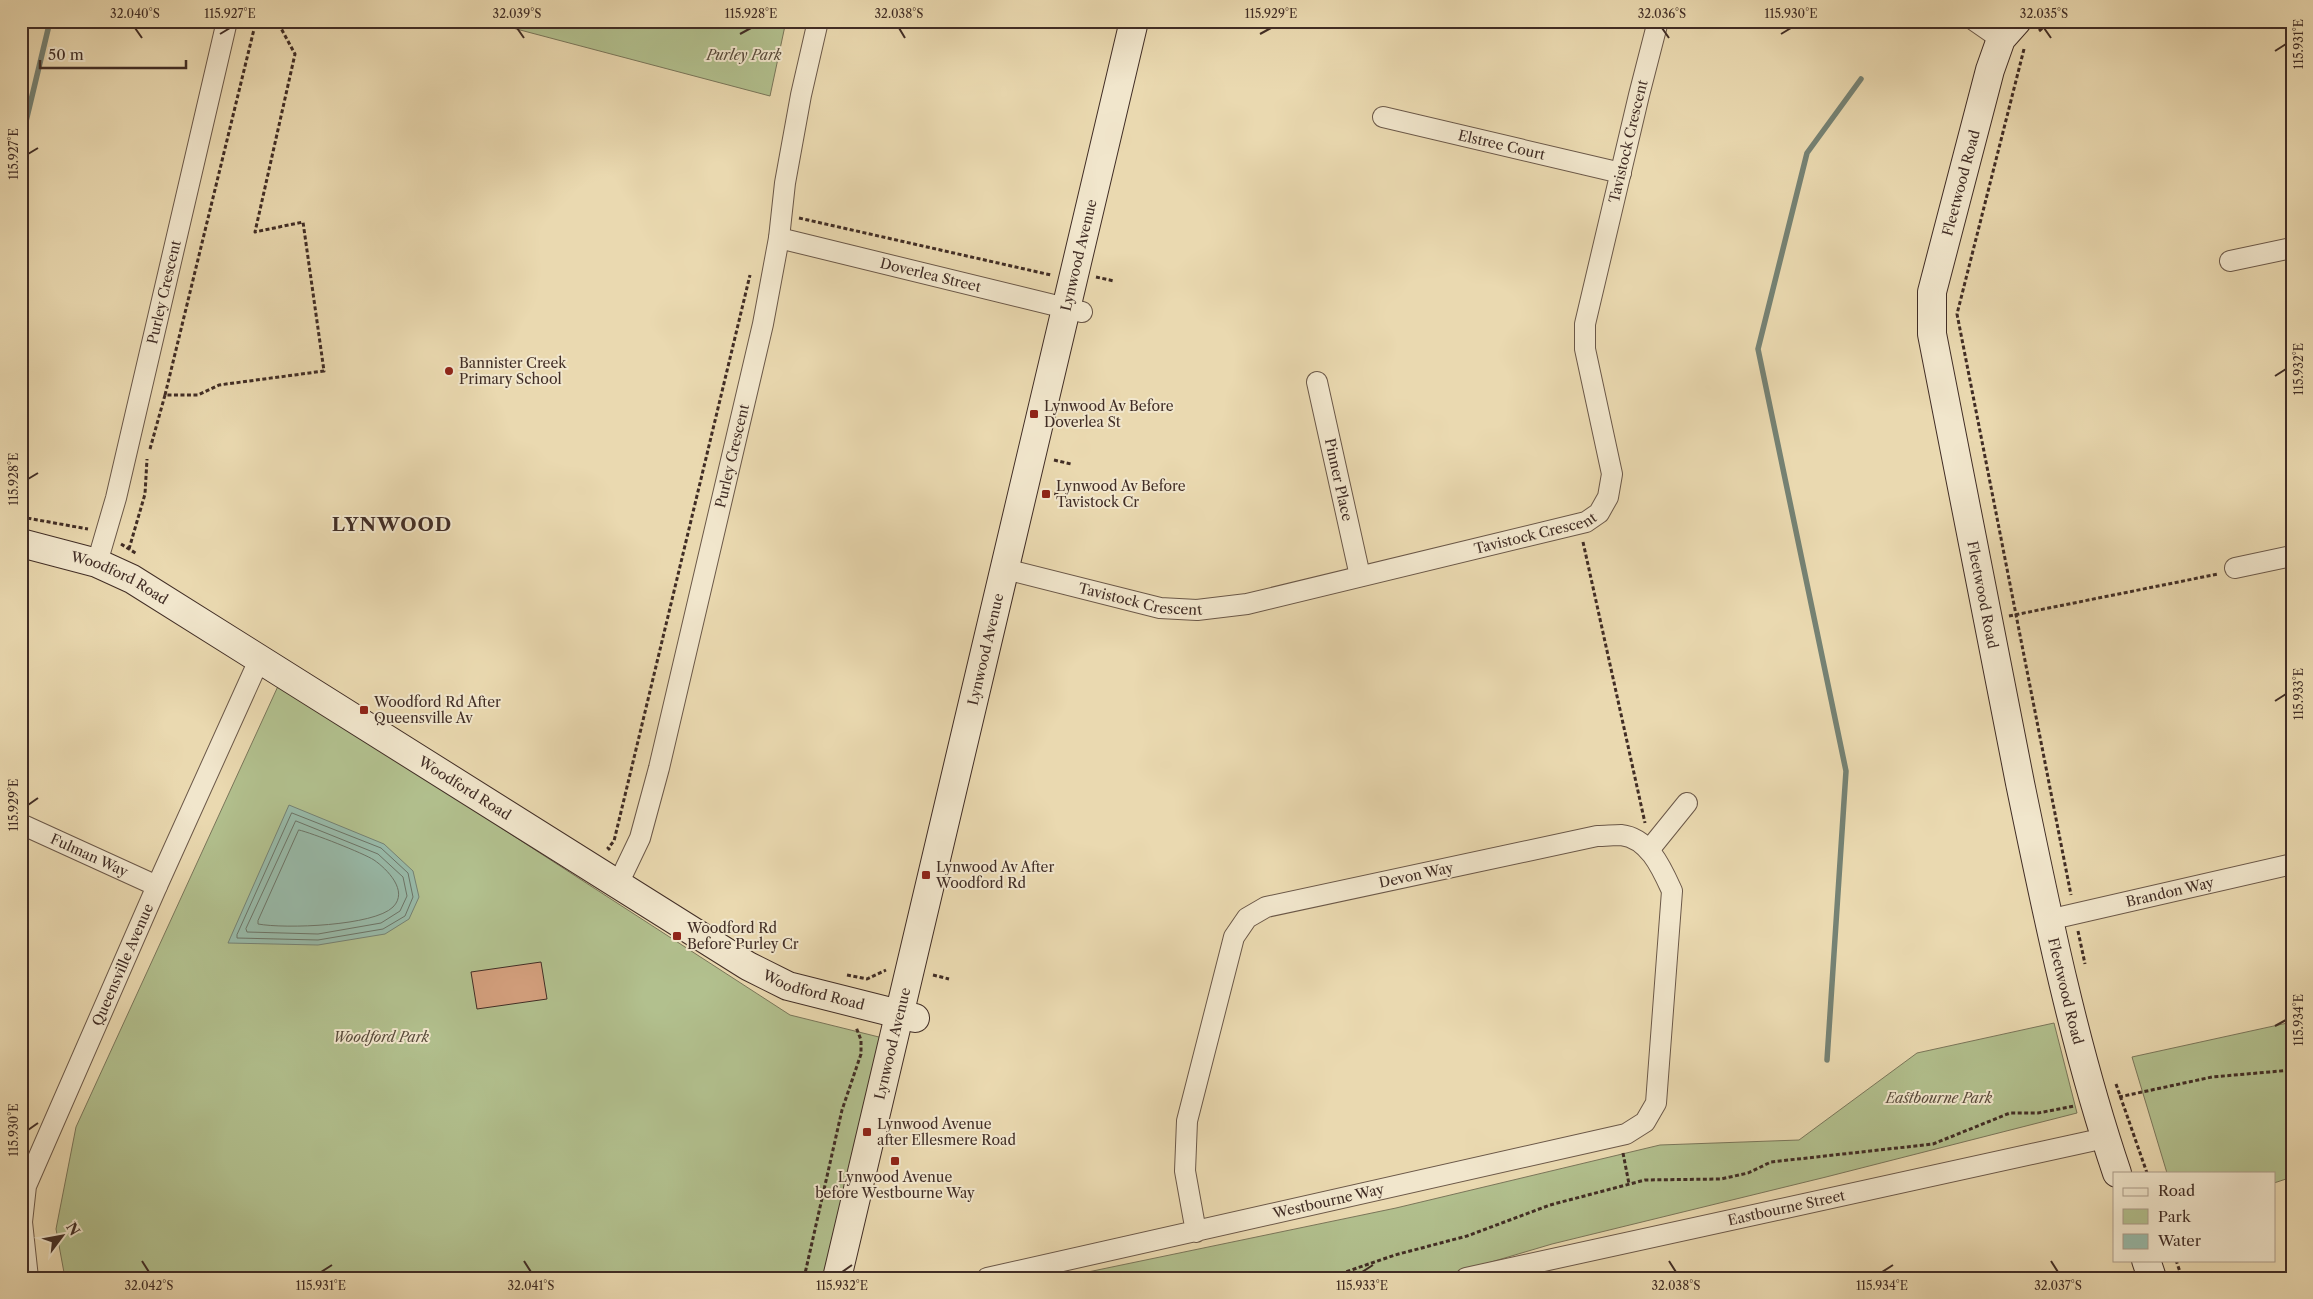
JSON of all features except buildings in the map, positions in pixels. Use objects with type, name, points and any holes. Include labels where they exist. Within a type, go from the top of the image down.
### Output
[{"type":"street","name":"Purley Crescent","points":[[97,563],[116,498],[227,21]]},
{"type":"street","name":"Purley Crescent","points":[[623,873],[640,838],[659,768],[763,324],[779,238],[781,214],[801,96],[818,21]]},
{"type":"street","name":"Lynwood Avenue","points":[[1093,277],[1134,21]]},
{"type":"street","name":"Lynwood Avenue","points":[[854,1278],[908,1016],[1074,310],[1093,277],[1151,21]]},
{"type":"street","name":"Tavistock Crescent","points":[[1013,571],[1160,608],[1197,610],[1247,604],[1586,522],[1599,513],[1608,498],[1612,474],[1585,349],[1586,324],[1658,21]]},
{"type":"street","points":[[1975,21],[2020,34]]},
{"type":"street","name":"Fleetwood Road","points":[[2020,34],[1990,70],[1932,292],[1932,334],[1987,621],[2048,920],[2108,1100],[2105,1138],[2117,1172]]},
{"type":"street","name":"Elstree Court","points":[[1383,117],[1621,172]]},
{"type":"street","name":"Doverlea Street","points":[[779,238],[1074,310]]},
{"type":"street","points":[[2230,261],[2292,248]]},
{"type":"street","name":"Pinner Place","points":[[1317,382],[1360,576]]},
{"type":"street","name":"Woodford Road","points":[[21,543],[97,563],[132,579],[259,660],[623,873],[748,966],[788,986],[908,1016]]},
{"type":"street","points":[[2235,568],[2292,556]]},
{"type":"street","name":"Queensville Avenue","points":[[28,1278],[22,1222],[26,1186],[157,886],[259,660]]},
{"type":"street","points":[[1644,846],[1687,803]]},
{"type":"street","name":"Fulman Way","points":[[21,824],[157,886]]},
{"type":"street","name":"Devon Way","points":[[1196,1232],[1185,1171],[1187,1121],[1234,937],[1247,918],[1266,907],[1597,836],[1623,835],[1644,846]]},
{"type":"street","name":"Westbourne Way","points":[[987,1278],[1619,1136],[1626,1134],[1645,1122],[1656,1103],[1672,891],[1661,866],[1644,846]]},
{"type":"street","name":"Brandon Way","points":[[2048,920],[2292,864]]},
{"type":"street","name":"Lynwood Avenue","points":[[837,1278],[908,1016]]},
{"type":"street","name":"Eastbourne Street","points":[[1466,1278],[2105,1138]]},
{"type":"street","points":[[2147,1262],[2152,1278]]},
{"type":"path","points":[[129,549],[145,494],[147,458],[165,395],[256,21]]},
{"type":"path","points":[[165,395],[198,395],[220,385],[324,371],[303,222],[256,232],[295,54],[277,21]]},
{"type":"path","points":[[2051,21],[2020,34],[1957,314],[2086,969]]},
{"type":"path","points":[[781,214],[1056,276],[1066,273],[1093,277]]},
{"type":"path","points":[[623,873],[608,848],[614,840],[750,274]]},
{"type":"path","points":[[1048,492],[1063,496]]},
{"type":"path","points":[[21,517],[86,528]]},
{"type":"path","points":[[1578,524],[1645,822],[1644,846]]},
{"type":"path","points":[[1987,621],[2213,575],[2235,568]]},
{"type":"path","points":[[804,1278],[842,1110],[861,1054],[861,1040],[854,1018],[857,1004],[867,979],[841,974]]},
{"type":"path","points":[[1328,1278],[1395,1255],[1468,1236],[1550,1205],[1645,1180],[1722,1178],[1748,1173],[1771,1162],[1933,1144],[2010,1113],[2038,1113],[2212,1077],[2292,1070]]},
{"type":"path","points":[[2114,1079],[2108,1100],[2145,1172]]},
{"type":"path","points":[[1619,1136],[1629,1184]]},
{"type":"path","points":[[2177,1262],[2182,1278]]},
{"type":"green space","name":"Purley Park","points":[[486,21],[786,21],[770,96]]},
{"type":"green space","name":"Woodford Park","points":[[279,684],[790,1015],[887,1039],[831,1278],[65,1278],[56,1229],[76,1127]]},
{"type":"green space","points":[[2292,1022],[2292,1177],[2276,1182],[2276,1172],[2167,1172],[2132,1057]]},
{"type":"green space","name":"Eastbourne Park","points":[[2054,1023],[2077,1113],[1552,1244],[1437,1278],[1059,1278],[1396,1208],[1660,1145],[1799,1140],[1917,1053]]},
{"type":"water","points":[[289,805],[384,844],[413,871],[419,897],[409,919],[385,934],[318,945],[228,943]]},
{"type":"waterway","points":[[21,142],[50,21]]},
{"type":"waterway","points":[[1827,1060],[1846,771],[1758,349],[1807,153],[1861,79]]},
{"type":"place","name":"Bannister Creek Primary School","points":[[449,371]]},
{"type":"place","name":"Lynwood Av Before Doverlea St","points":[[1034,414]]},
{"type":"place","name":"Lynwood Av Before Tavistock Cr","points":[[1046,494]]},
{"type":"place","name":"Woodford Rd After Queensville Av","points":[[364,710]]},
{"type":"place","name":"Lynwood Av After Woodford Rd","points":[[926,875]]},
{"type":"place","name":"Woodford Rd Before Purley Cr","points":[[677,936]]},
{"type":"place","name":"Lynwood Avenue after Ellesmere Road","points":[[867,1132]]},
{"type":"place","name":"Lynwood Avenue before Westbourne Way","points":[[895,1161]]},
{"type":"district","name":"LYNWOOD","points":[[392,524]]}]
